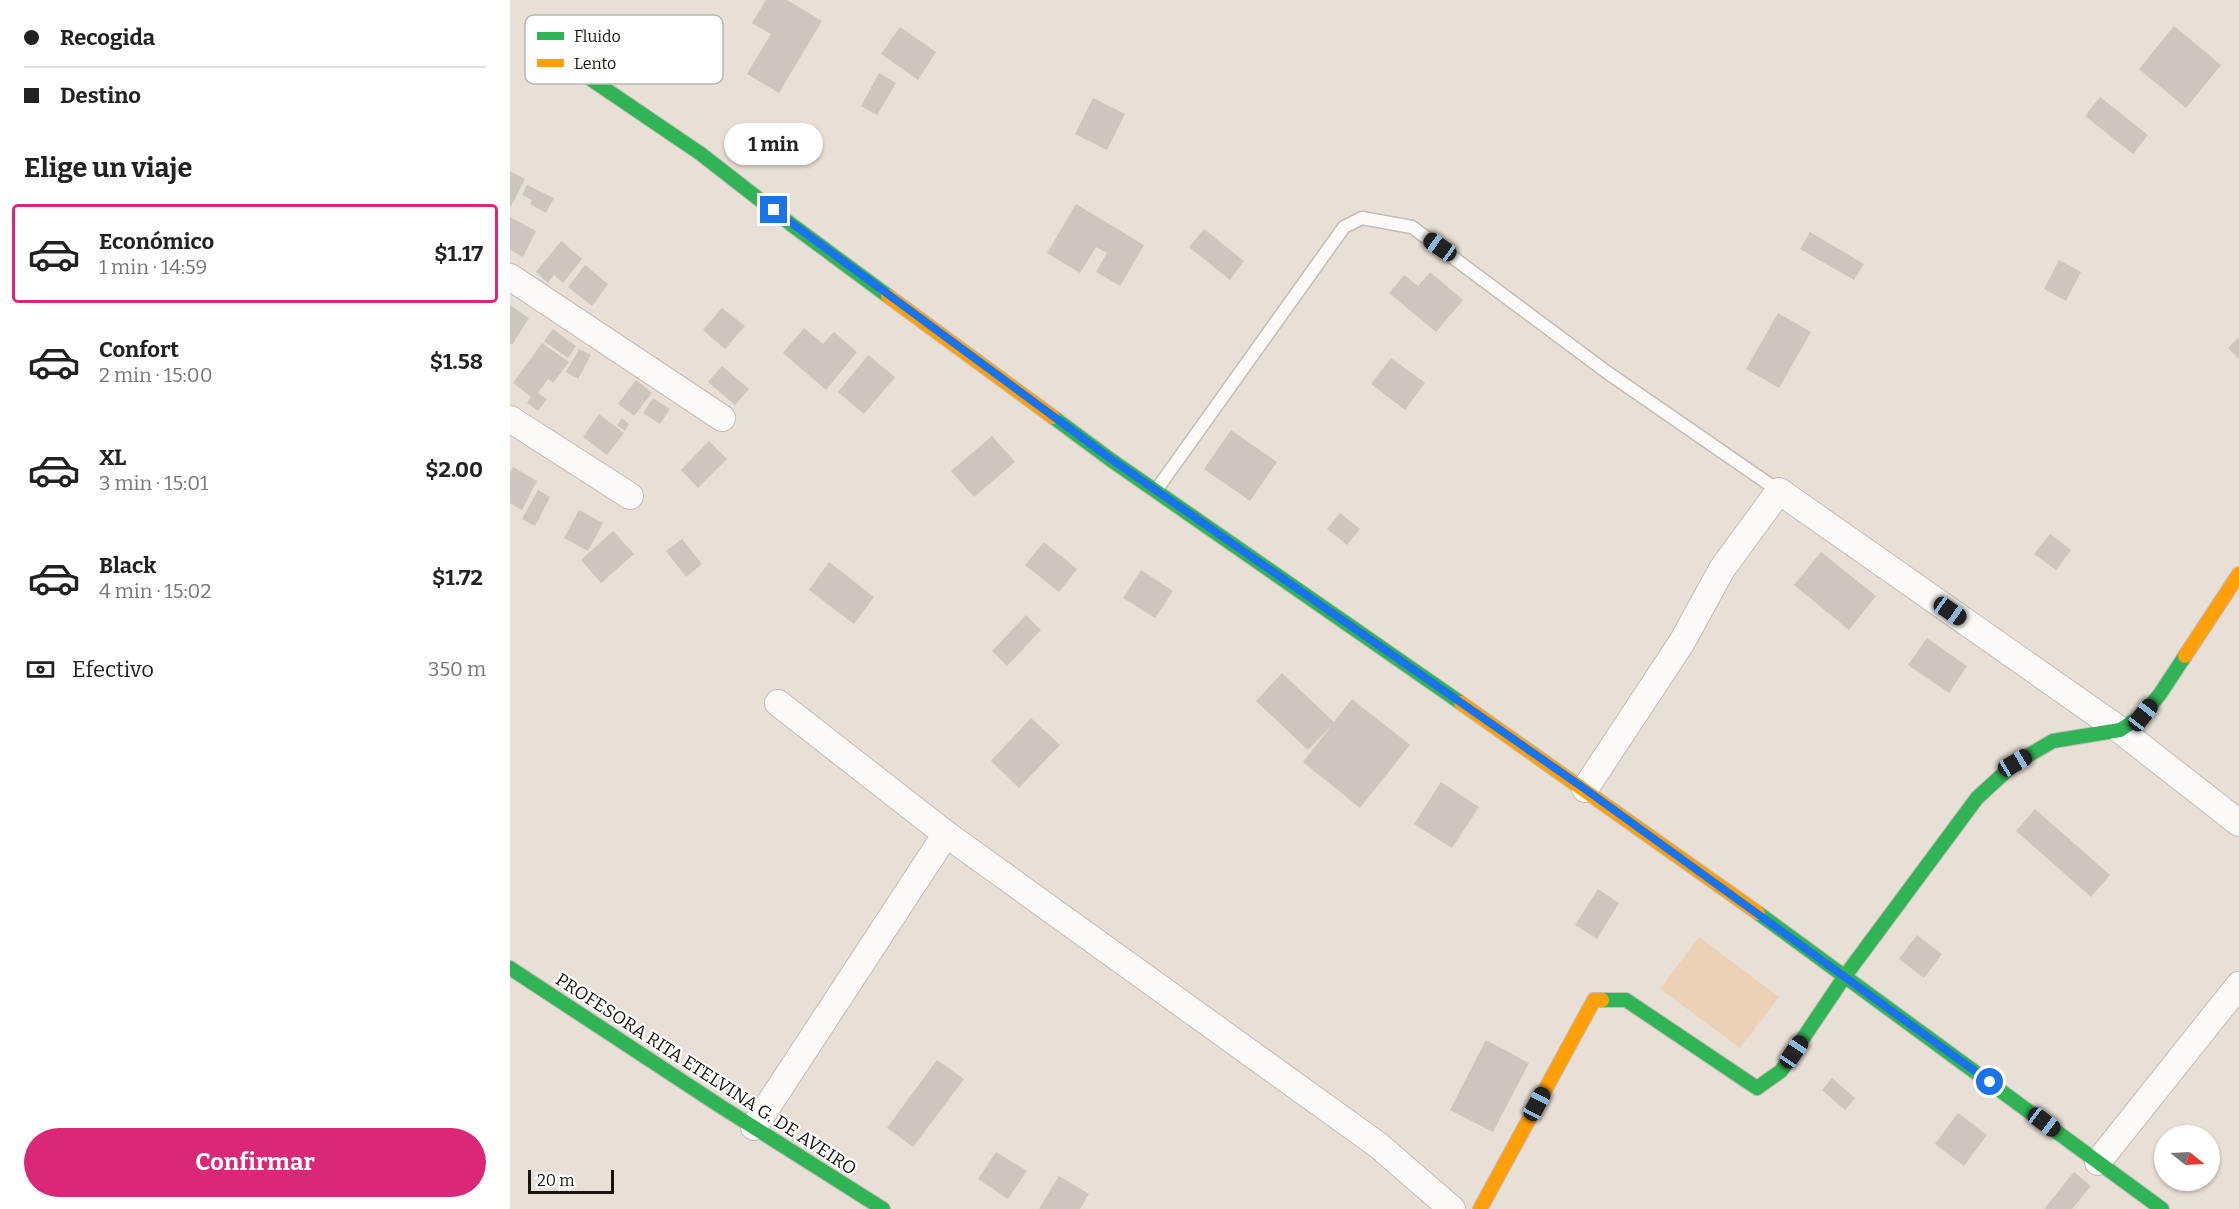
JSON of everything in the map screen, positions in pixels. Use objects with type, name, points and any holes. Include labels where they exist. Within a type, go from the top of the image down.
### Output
[{"type":"street","points":[[598,84],[701,154],[792,225],[1111,459],[1585,789],[1845,976],[2162,1209]]},
{"type":"street","points":[[510,277],[722,418]]},
{"type":"street","points":[[510,419],[630,496]]},
{"type":"street","points":[[1585,789],[1682,642],[1722,569],[1779,491],[2120,730],[2239,823]]},
{"type":"street","points":[[1480,1209],[1594,999],[1626,1000],[1757,1088],[1781,1071],[1845,976],[1977,798],[2015,763],[2053,741],[2120,730],[2143,715],[2160,694],[2239,574]]},
{"type":"street","points":[[778,703],[946,834],[1378,1145],[1452,1209]]},
{"type":"street","points":[[754,1128],[946,834]]},
{"type":"street","name":"PROFESORA RITA ETELVINA G. DE AVEIRO","points":[[510,968],[754,1128],[883,1209]]},
{"type":"street","points":[[2098,1162],[2239,985]]},
{"type":"lane","points":[[1156,490],[1344,227],[1362,218],[1412,227],[1608,373],[1779,491]]},
{"type":"shaded area","points":[[1699,937],[1779,997],[1740,1048],[1660,989]]},
{"type":"building","points":[[766,0],[787,0],[822,21],[779,93],[747,74],[771,34],[752,23]]},
{"type":"building","points":[[2174,26],[2221,65],[2186,108],[2139,69]]},
{"type":"building","points":[[900,27],[936,52],[918,80],[881,54]]},
{"type":"building","points":[[879,73],[896,83],[877,115],[861,106]]},
{"type":"building","points":[[2100,97],[2148,135],[2133,154],[2085,116]]},
{"type":"building","points":[[1093,98],[1125,114],[1107,150],[1075,134]]},
{"type":"building","points":[[510,171],[525,179],[510,208]]},
{"type":"building","points":[[527,185],[554,198],[546,213],[530,204],[532,200],[522,195]]},
{"type":"building","points":[[1076,204],[1144,245],[1120,286],[1096,272],[1107,253],[1096,247],[1080,273],[1047,253]]},
{"type":"building","points":[[510,217],[536,231],[523,257],[510,250]]},
{"type":"building","points":[[1204,229],[1244,261],[1230,280],[1189,247]]},
{"type":"building","points":[[1810,232],[1864,264],[1854,280],[1800,249]]},
{"type":"building","points":[[561,241],[582,259],[563,283],[554,275],[548,283],[536,272]]},
{"type":"building","points":[[2059,260],[2081,272],[2066,301],[2044,289]]},
{"type":"building","points":[[585,265],[608,284],[592,306],[568,287]]},
{"type":"building","points":[[1430,272],[1463,300],[1436,332],[1389,293],[1404,275],[1418,286]]},
{"type":"building","points":[[510,305],[529,318],[512,345],[510,343]]},
{"type":"building","points":[[722,308],[745,326],[725,349],[703,330]]},
{"type":"building","points":[[1778,313],[1811,332],[1779,388],[1746,369]]},
{"type":"building","points":[[804,328],[823,344],[834,332],[857,352],[826,390],[783,353]]},
{"type":"building","points":[[553,329],[576,346],[568,358],[544,341]]},
{"type":"building","points":[[2239,337],[2239,359],[2228,348]]},
{"type":"building","points":[[542,343],[569,362],[553,383],[548,379],[538,393],[547,399],[538,411],[527,403],[531,397],[513,383]]},
{"type":"building","points":[[579,349],[591,355],[578,379],[566,372]]},
{"type":"building","points":[[868,355],[895,377],[864,414],[838,392]]},
{"type":"building","points":[[1391,358],[1425,383],[1405,410],[1371,384]]},
{"type":"building","points":[[722,366],[749,389],[735,405],[708,382]]},
{"type":"building","points":[[636,380],[652,393],[634,416],[618,404]]},
{"type":"building","points":[[653,398],[670,409],[660,424],[643,413]]},
{"type":"building","points":[[599,414],[624,433],[607,455],[583,437]]},
{"type":"building","points":[[622,418],[629,424],[625,431],[617,425]]},
{"type":"building","points":[[1231,430],[1277,462],[1250,501],[1204,469]]},
{"type":"building","points":[[992,436],[1015,462],[974,497],[951,471]]},
{"type":"building","points":[[709,441],[727,459],[698,488],[681,470]]},
{"type":"building","points":[[513,467],[537,481],[522,510],[510,503],[510,473]]},
{"type":"building","points":[[538,490],[550,497],[535,526],[522,519]]},
{"type":"building","points":[[579,510],[603,523],[588,551],[564,538]]},
{"type":"building","points":[[1340,513],[1360,529],[1347,545],[1327,529]]},
{"type":"building","points":[[613,531],[634,554],[601,583],[581,560]]},
{"type":"building","points":[[2050,534],[2071,550],[2056,570],[2034,554]]},
{"type":"building","points":[[682,539],[702,564],[686,577],[666,551]]},
{"type":"building","points":[[1044,542],[1077,569],[1059,592],[1025,565]]},
{"type":"building","points":[[1821,552],[1876,596],[1849,630],[1794,585]]},
{"type":"building","points":[[829,562],[874,597],[854,624],[809,590]]},
{"type":"building","points":[[1141,570],[1173,591],[1155,618],[1123,598]]},
{"type":"building","points":[[1026,615],[1041,630],[1007,666],[992,651]]},
{"type":"building","points":[[1927,638],[1967,666],[1949,693],[1908,665]]},
{"type":"building","points":[[1282,673],[1334,722],[1352,699],[1410,745],[1360,808],[1303,762],[1332,725],[1308,750],[1256,701]]},
{"type":"building","points":[[1031,718],[1060,745],[1019,788],[991,761]]},
{"type":"building","points":[[1441,782],[1479,807],[1452,848],[1414,824]]},
{"type":"building","points":[[2035,809],[2110,875],[2091,897],[2016,831]]},
{"type":"building","points":[[1598,889],[1619,903],[1597,939],[1575,925]]},
{"type":"building","points":[[1917,935],[1942,954],[1924,978],[1899,959]]},
{"type":"building","points":[[1486,1040],[1529,1063],[1493,1132],[1450,1110]]},
{"type":"building","points":[[937,1060],[964,1079],[913,1147],[887,1128]]},
{"type":"building","points":[[1832,1078],[1855,1098],[1845,1110],[1822,1090]]},
{"type":"building","points":[[1958,1113],[1987,1135],[1964,1166],[1935,1144]]},
{"type":"building","points":[[996,1152],[1027,1171],[1008,1199],[978,1179]]},
{"type":"building","points":[[2074,1172],[2091,1186],[2072,1209],[2044,1209]]},
{"type":"building","points":[[1059,1176],[1089,1194],[1080,1209],[1039,1209]]},
{"type":"traffic: fast","points":[[598,84],[701,154],[888,296]]},
{"type":"traffic: fast","points":[[1053,417],[1111,460],[1461,703]]},
{"type":"traffic: fast","points":[[1602,1000],[1626,1000],[1757,1088],[1781,1071],[1845,976],[1977,798],[2015,763],[2053,741],[2120,730],[2143,715],[2185,656]]},
{"type":"traffic: fast","points":[[1758,913],[2162,1209]]},
{"type":"traffic: fast","points":[[510,968],[720,1106],[883,1209]]},
{"type":"traffic: slow","points":[[888,296],[1053,417]]},
{"type":"traffic: slow","points":[[2185,656],[2239,574]]},
{"type":"traffic: slow","points":[[1461,703],[1758,913]]},
{"type":"traffic: slow","points":[[1480,1209],[1594,1000],[1602,1000]]},
{"type":"route","points":[[774,210],[1111,459],[1585,789],[1990,1082]]}]
